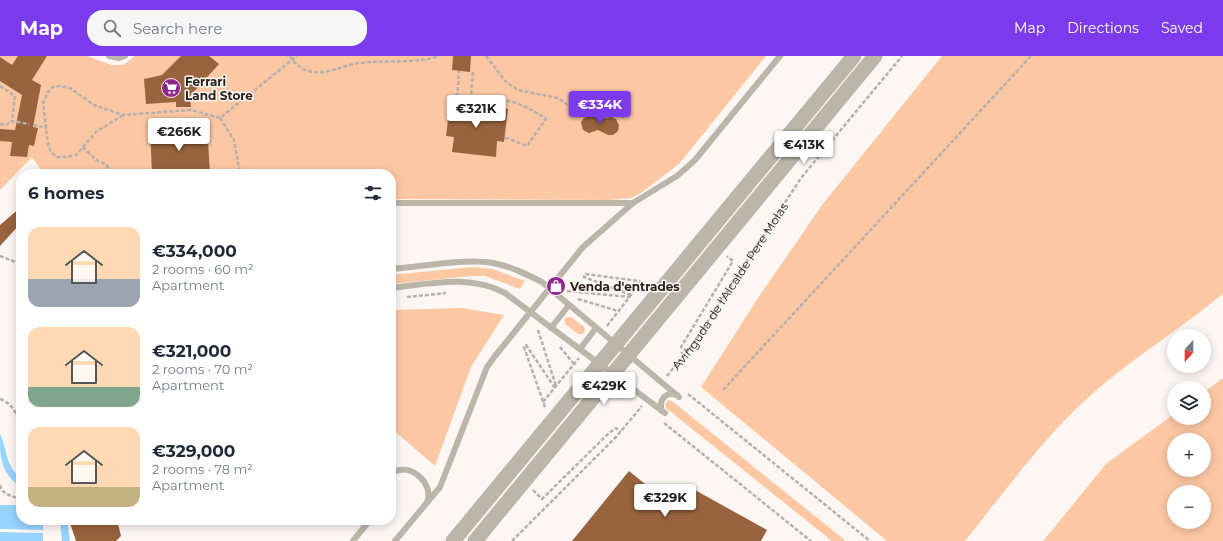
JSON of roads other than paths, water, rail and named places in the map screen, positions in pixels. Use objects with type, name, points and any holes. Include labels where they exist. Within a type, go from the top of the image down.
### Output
[{"type":"street","points":[[453,541],[854,56]]},
{"type":"street","name":"Avinguda de l'Alcalde Pere Molas","points":[[476,540],[875,56]]},
{"type":"lane","points":[[109,56],[119,58],[125,56]]},
{"type":"lane","points":[[395,541],[435,495],[442,482],[486,367],[494,356],[583,247],[634,203],[677,176],[695,160],[780,56]]},
{"type":"lane","points":[[396,203],[634,203]]},
{"type":"lane","points":[[396,269],[469,262],[492,263],[526,274],[542,282],[678,397],[671,394],[663,398],[661,406],[665,413],[648,399],[577,350],[551,328],[521,306],[494,288],[468,281],[396,288]]},
{"type":"lane","points":[[551,328],[569,305]]},
{"type":"lane","points":[[577,350],[596,328]]},
{"type":"lane","points":[[396,470],[398,469],[408,470],[425,482],[429,495],[425,506]]},
{"type":"lane","points":[[353,541],[366,525]]},
{"type":"water","points":[[0,434],[12,469],[16,473],[16,484],[5,470],[0,451]]},
{"type":"water","points":[[0,505],[16,505],[16,525],[43,525],[43,530],[0,529]]},
{"type":"water","points":[[60,525],[68,525],[70,541],[62,541]]},
{"type":"water","points":[[0,532],[43,533],[43,541],[0,541]]},
{"type":"place","name":"Ferrari Land Store","points":[[171,88]]},
{"type":"place","name":"Venda d'entrades","points":[[556,286]]}]
